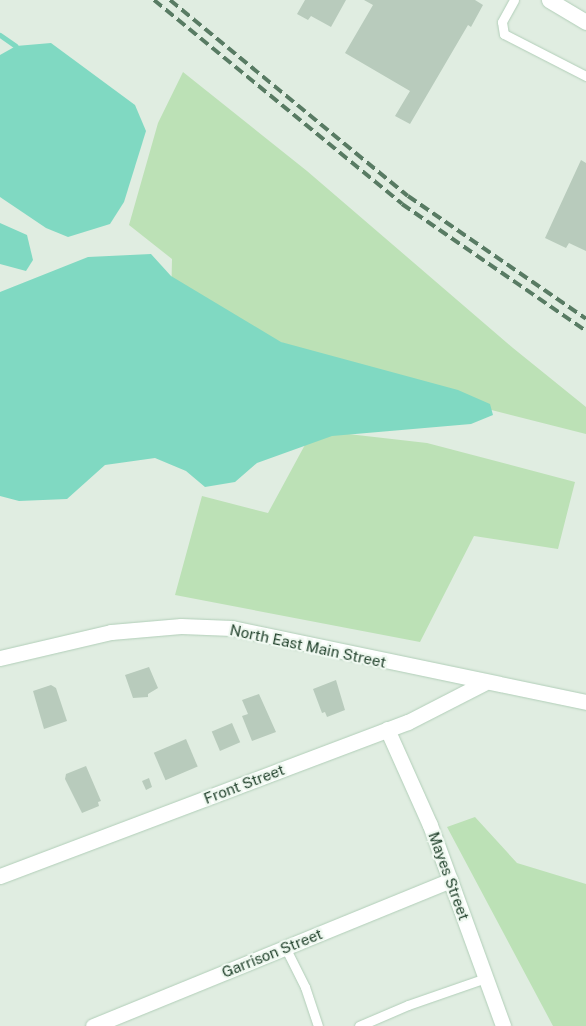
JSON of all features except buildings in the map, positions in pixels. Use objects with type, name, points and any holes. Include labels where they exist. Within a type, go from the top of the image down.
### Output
[{"type":"street","points":[[556,2],[586,22]]},
{"type":"street","name":"North East Main Street","points":[[0,658],[111,632],[181,626],[232,628],[484,683],[586,702]]},
{"type":"street","name":"Front Street","points":[[0,876],[408,722],[484,683]]},
{"type":"street","name":"Mayes Street","points":[[387,729],[430,825],[503,1026]]},
{"type":"street","name":"Garrison Street","points":[[93,1026],[450,880]]},
{"type":"lane","points":[[514,0],[502,22],[504,34],[585,73]]},
{"type":"lane","points":[[285,947],[305,987],[318,1026]]},
{"type":"lane","points":[[359,1026],[408,1005],[486,978]]},
{"type":"shaded area","points":[[51,43],[135,105],[146,131],[124,202],[110,224],[68,237],[46,228],[0,197],[0,55],[16,46]]},
{"type":"shaded area","points":[[183,72],[307,171],[513,348],[586,407],[586,434],[429,394],[171,304],[172,259],[129,225],[158,123]]},
{"type":"shaded area","points":[[0,223],[27,235],[33,260],[26,271],[0,264]]},
{"type":"shaded area","points":[[151,254],[171,276],[281,342],[458,390],[490,404],[493,415],[471,424],[332,436],[257,463],[235,482],[205,487],[186,471],[155,458],[105,465],[67,499],[19,501],[0,496],[0,292],[88,257]]},
{"type":"shaded area","points":[[313,430],[427,443],[575,482],[558,549],[474,536],[420,642],[175,595],[202,496],[268,513]]},
{"type":"shaded area","points":[[475,817],[517,863],[586,884],[586,1026],[553,1026],[447,827]]},
{"type":"waterway","points":[[0,35],[16,46]]},
{"type":"railway","points":[[154,0],[402,204],[586,331]]},
{"type":"railway","points":[[170,0],[408,196],[586,319]]}]
